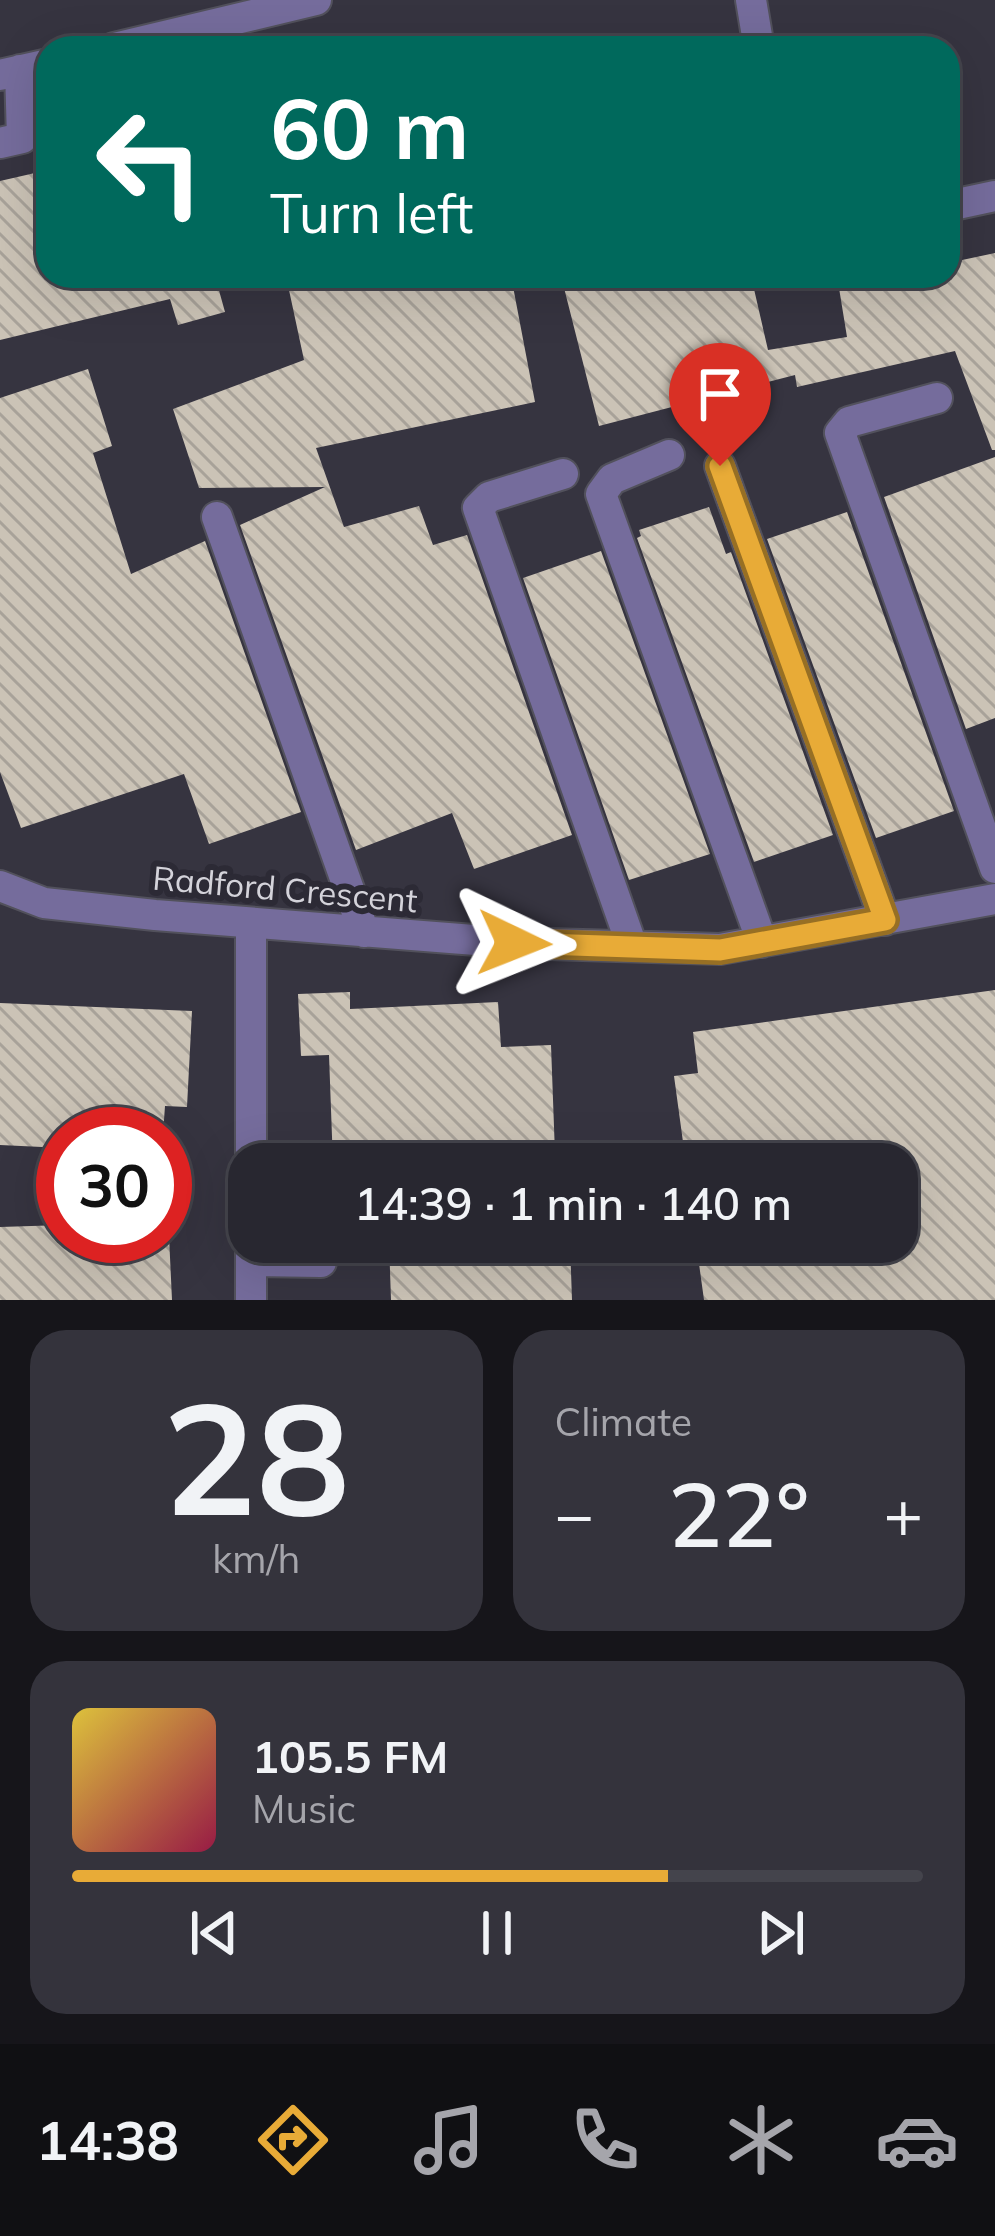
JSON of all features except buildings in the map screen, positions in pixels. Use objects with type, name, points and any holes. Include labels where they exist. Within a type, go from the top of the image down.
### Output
[{"type":"street","points":[[164,36],[316,0]]},
{"type":"street","points":[[751,0],[758,36]]},
{"type":"street","points":[[0,143],[22,138],[23,70]]},
{"type":"street","points":[[960,203],[995,196]]},
{"type":"street","points":[[937,398],[849,422],[840,433],[995,868]]},
{"type":"street","points":[[669,455],[612,479],[601,494],[762,942]]},
{"type":"street","points":[[720,466],[885,920]]},
{"type":"street","points":[[563,474],[489,497],[478,508],[632,946]]},
{"type":"street","points":[[217,518],[364,932]]},
{"type":"street","name":"Radford Crescent","points":[[0,886],[44,903],[251,923],[514,943],[720,950],[995,899]]},
{"type":"street","points":[[251,923],[251,1143]]},
{"type":"street","points":[[250,1300],[251,1263]]},
{"type":"route","points":[[514,943],[720,950],[885,920],[720,466]]}]
